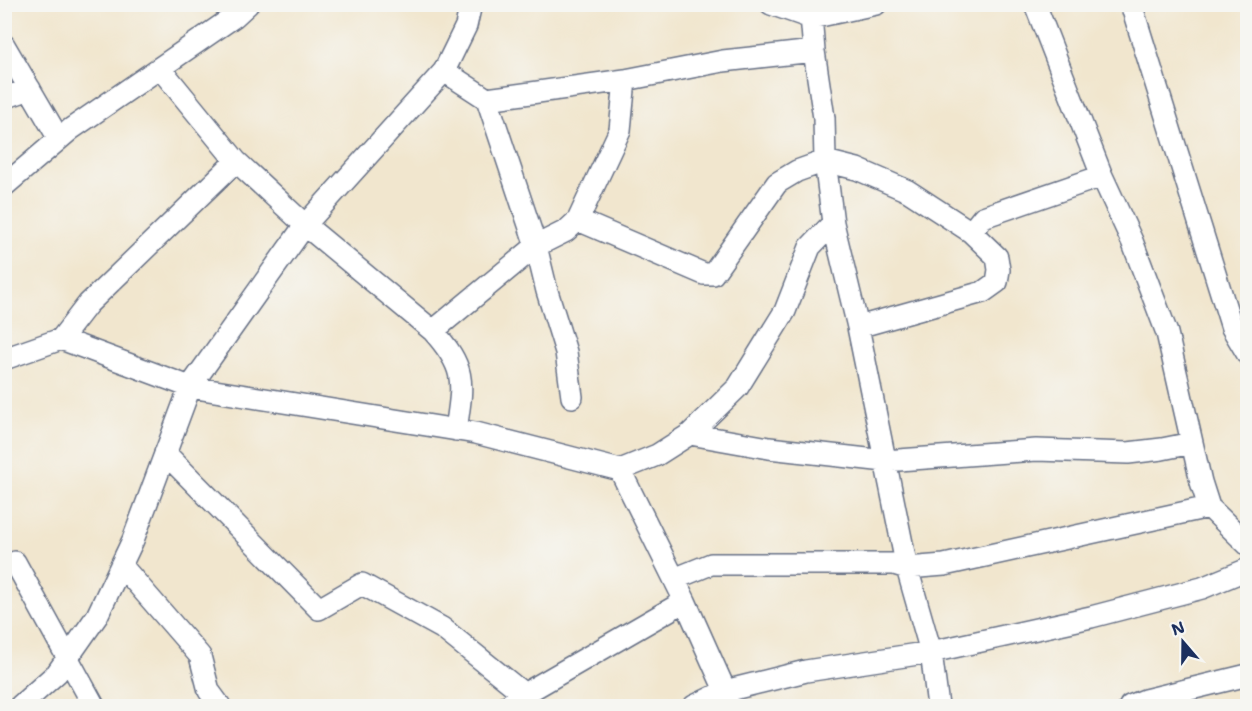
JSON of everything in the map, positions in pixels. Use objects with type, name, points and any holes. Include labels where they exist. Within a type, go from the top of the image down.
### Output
[{"type":"street","points":[[4,186],[59,139],[235,16],[248,4]]},
{"type":"street","points":[[20,706],[57,673],[97,616],[133,540],[190,387],[305,225],[444,71],[466,26],[471,4]]},
{"type":"street","points":[[771,4],[811,11],[876,4]]},
{"type":"street","points":[[1035,4],[1102,176],[1132,241],[1167,333],[1209,507],[1248,545]]},
{"type":"street","points":[[1131,4],[1232,328],[1248,355]]},
{"type":"street","points":[[811,11],[814,51],[824,118],[825,160],[833,223],[858,327],[907,568],[931,652],[938,706]]},
{"type":"street","points":[[4,45],[59,139]]},
{"type":"street","points":[[487,99],[624,80],[723,61],[814,51]]},
{"type":"street","points":[[160,68],[237,161],[305,225],[433,331],[451,351],[459,370],[462,392],[456,430]]},
{"type":"street","points":[[444,71],[487,99],[536,246],[566,352],[572,397]]},
{"type":"street","points":[[433,331],[536,246],[566,231],[578,220],[620,130],[624,80]]},
{"type":"street","points":[[4,98],[30,89]]},
{"type":"street","points":[[578,220],[704,274],[713,274],[777,183],[797,171],[825,160],[857,169],[908,191],[971,232],[998,257],[997,282],[983,292],[858,327]]},
{"type":"street","points":[[4,360],[62,339],[88,304],[237,161]]},
{"type":"street","points":[[971,232],[983,217],[1102,176]]},
{"type":"street","points":[[62,339],[190,387],[456,430],[620,470],[657,455],[690,434],[738,387],[786,312],[810,247],[833,223]]},
{"type":"street","points":[[690,434],[769,448],[885,461],[1036,450],[1128,453],[1192,443]]},
{"type":"street","points":[[165,453],[319,609],[362,584],[442,628],[524,694]]},
{"type":"street","points":[[620,470],[685,601],[729,699]]},
{"type":"street","points":[[674,579],[711,564],[894,564],[907,568],[944,565],[1209,507]]},
{"type":"street","points":[[15,562],[94,706]]},
{"type":"street","points":[[121,565],[201,656],[209,691],[220,706]]},
{"type":"street","points":[[694,706],[729,699],[806,671],[931,652],[1091,617],[1202,588],[1248,569]]},
{"type":"street","points":[[507,706],[685,601]]},
{"type":"street","points":[[1130,706],[1145,700],[1248,675]]}]
